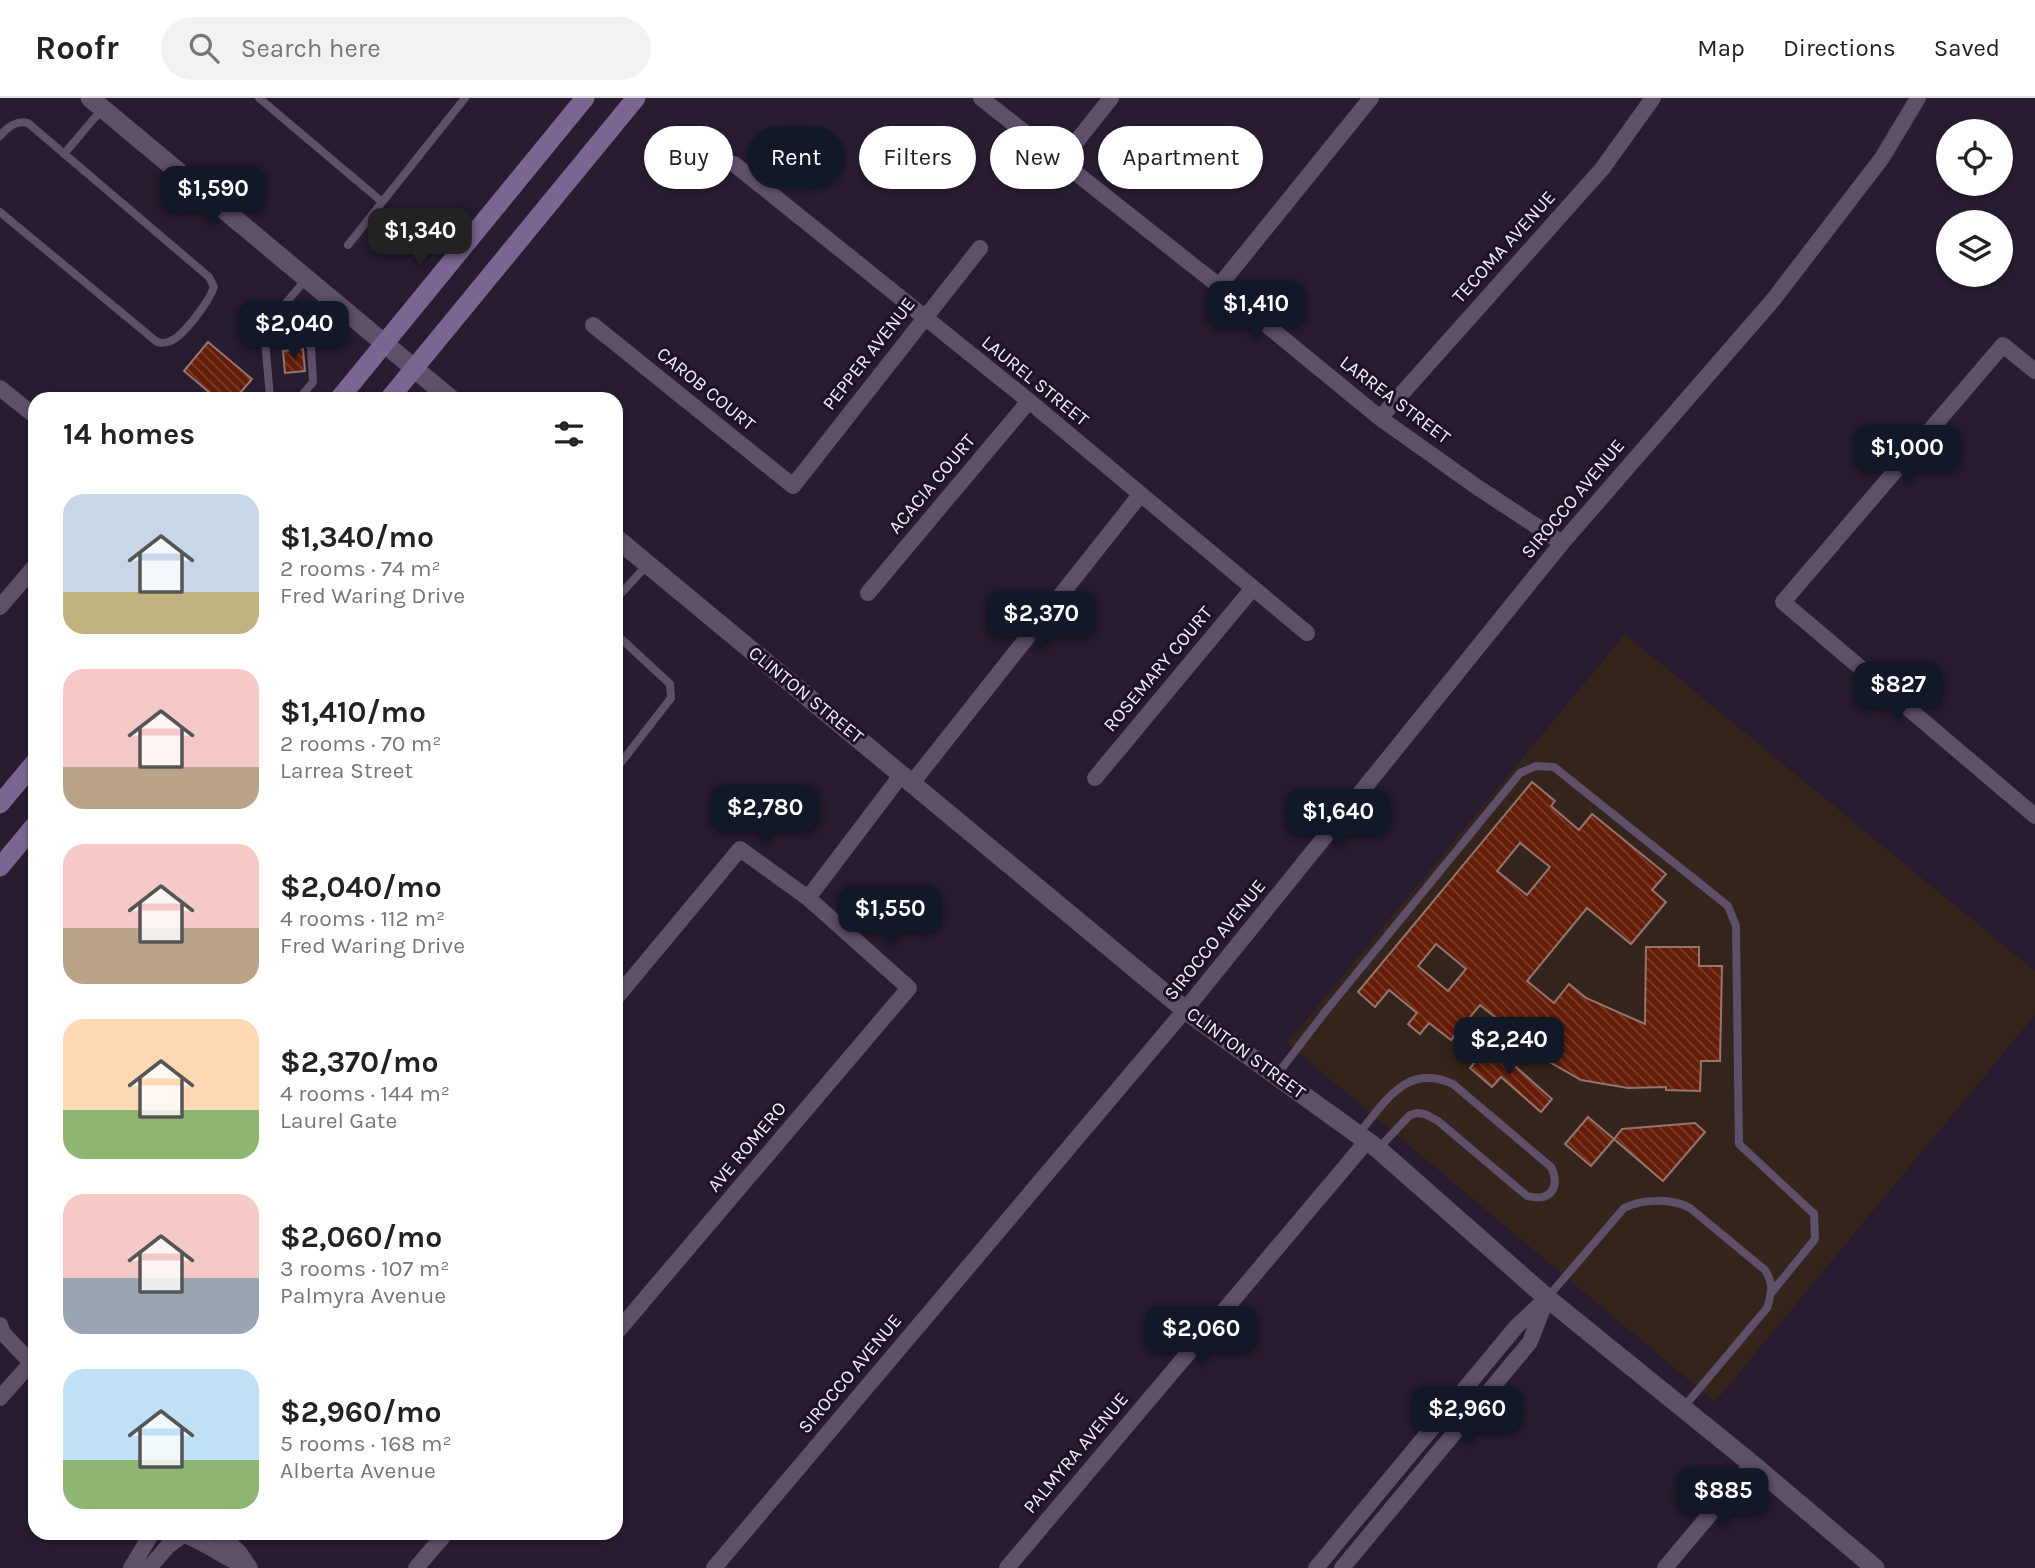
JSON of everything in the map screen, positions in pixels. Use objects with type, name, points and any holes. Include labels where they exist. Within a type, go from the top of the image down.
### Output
[{"type":"main road","points":[[345,392],[585,98]]},
{"type":"main road","points":[[396,392],[636,98]]},
{"type":"main road","points":[[0,804],[28,770]]},
{"type":"main road","points":[[0,867],[28,833]]},
{"type":"street","name":"LARREA STREET","points":[[981,98],[1017,126]]},
{"type":"street","points":[[1084,132],[1111,98]]},
{"type":"street","points":[[1219,286],[1371,98]]},
{"type":"street","name":"TECOMA AVENUE","points":[[1380,418],[1602,169],[1653,98]]},
{"type":"street","name":"SIROCCO AVENUE","points":[[714,1568],[1185,1010],[1562,542],[1773,300],[1882,158],[1918,98]]},
{"type":"street","points":[[96,103],[442,392]]},
{"type":"street","name":"LAUREL STREET","points":[[734,164],[1029,401],[1307,633]]},
{"type":"street","name":"LARREA STREET","points":[[1084,179],[1380,418],[1477,487],[1562,542]]},
{"type":"street","name":"PEPPER AVENUE","points":[[793,486],[979,248]]},
{"type":"street","name":"CAROB COURT","points":[[593,324],[793,486]]},
{"type":"street","points":[[2035,371],[2003,345],[1783,601],[2035,816]]},
{"type":"street","points":[[0,388],[28,410]]},
{"type":"street","name":"ACACIA COURT","points":[[868,593],[1029,401]]},
{"type":"street","points":[[623,990],[740,849],[808,898],[1140,495]]},
{"type":"street","name":"CLINTON STREET","points":[[623,544],[1185,1010],[1368,1141],[1547,1298],[1752,1464],[1875,1568]]},
{"type":"street","points":[[0,607],[28,574]]},
{"type":"street","name":"ROSEMARY COURT","points":[[1095,778],[1253,588]]},
{"type":"street","name":"AVE ROMERO","points":[[623,1325],[909,988],[808,898]]},
{"type":"street","name":"PALMYRA AVENUE","points":[[1007,1568],[1368,1141]]},
{"type":"street","points":[[1315,1568],[1516,1327],[1547,1298]]},
{"type":"street","points":[[1342,1568],[1530,1342],[1547,1298]]},
{"type":"street","points":[[1,1330],[28,1360]]},
{"type":"street","points":[[0,1398],[28,1370]]},
{"type":"street","points":[[1665,1568],[1752,1464]]},
{"type":"street","points":[[131,1568],[148,1540]]},
{"type":"street","points":[[149,1568],[168,1546],[177,1540]]},
{"type":"street","points":[[196,1540],[225,1558],[249,1568]]},
{"type":"street","points":[[226,1540],[239,1552],[249,1568]]},
{"type":"street","points":[[416,1568],[440,1540]]},
{"type":"lane","points":[[259,98],[381,201]]},
{"type":"lane","points":[[348,245],[465,98]]},
{"type":"lane","points":[[64,154],[96,103]]},
{"type":"lane","points":[[0,136],[12,125],[21,121],[28,123],[209,277],[214,287],[209,299],[177,338],[166,343],[157,342],[0,212]]},
{"type":"lane","points":[[270,392],[264,329],[307,278]]},
{"type":"lane","points":[[275,317],[311,347],[313,382],[305,392]]},
{"type":"lane","points":[[623,591],[647,565]]},
{"type":"lane","points":[[623,640],[670,684],[671,698],[623,760]]},
{"type":"lane","points":[[1276,1076],[1520,773],[1536,766],[1554,767],[1728,906],[1736,926],[1738,1144],[1814,1214],[1815,1238],[1772,1292],[1766,1308],[1682,1409]]},
{"type":"lane","points":[[1424,1076],[1442,1079],[1453,1084],[1552,1167],[1556,1176],[1555,1185],[1550,1194],[1542,1198],[1527,1195],[1454,1134],[1425,1114],[1417,1112],[1368,1141],[1399,1088],[1409,1080],[1424,1076]]},
{"type":"lane","points":[[1547,1298],[1623,1208],[1634,1203],[1680,1203],[1690,1208],[1765,1270],[1771,1280],[1772,1292]]},
{"type":"shaded area","points":[[1625,634],[2035,971],[2035,1015],[1715,1402],[1287,1043]]},
{"type":"building","points":[[208,342],[252,379],[241,392],[209,392],[184,371]]},
{"type":"building","points":[[303,349],[305,371],[285,373],[283,351]]},
{"type":"building","points":[[1532,782],[1555,801],[1551,806],[1579,830],[1592,814],[1666,874],[1652,890],[1666,902],[1631,944],[1587,908],[1527,981],[1554,1003],[1569,984],[1586,998],[1645,1024],[1646,947],[1699,947],[1699,966],[1722,966],[1720,1061],[1701,1061],[1700,1091],[1666,1090],[1666,1087],[1628,1088],[1581,1080],[1499,1033],[1506,1026],[1480,1005],[1451,1040],[1429,1023],[1420,1034],[1408,1024],[1417,1013],[1389,990],[1375,1007],[1358,992]],"holes":[[[1520,843],[1550,867],[1527,895],[1497,871]],[[1436,944],[1466,969],[1448,991],[1418,966]]]},
{"type":"building","points":[[1490,1044],[1552,1099],[1541,1112],[1501,1077],[1492,1087],[1470,1068]]},
{"type":"building","points":[[1588,1117],[1614,1139],[1591,1166],[1565,1144]]},
{"type":"building","points":[[1695,1123],[1705,1132],[1663,1181],[1614,1139],[1622,1129]]}]
